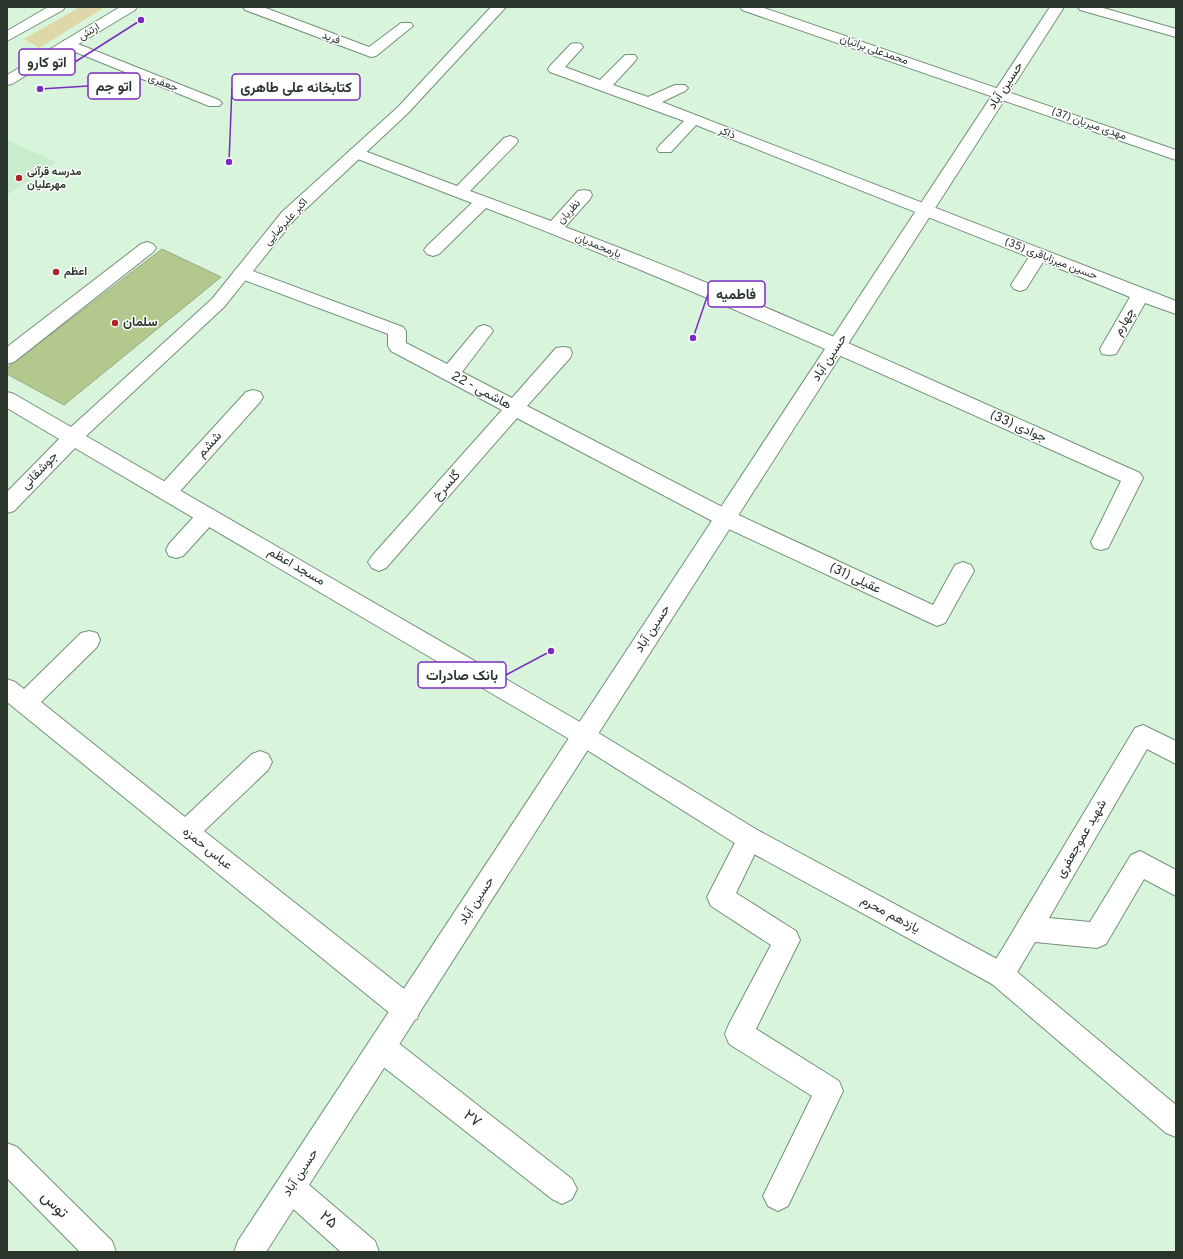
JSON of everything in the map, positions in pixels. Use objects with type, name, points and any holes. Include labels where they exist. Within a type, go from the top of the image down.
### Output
[{"type":"street","points":[[7,37],[58,7]]},
{"type":"street","name":"ارتش","points":[[7,81],[130,7]]},
{"type":"street","name":"فرید","points":[[250,7],[370,53],[406,26]]},
{"type":"street","name":"اکبر علیرضایی","points":[[72,437],[218,303],[288,216],[403,110],[499,7]]},
{"type":"street","name":"محمدعلی براتیان","points":[[747,7],[1001,94]]},
{"type":"street","name":"حسین آباد","points":[[249,1252],[1057,7]]},
{"type":"street","points":[[1085,7],[1172,28]]},
{"type":"street","name":"جعفری","points":[[68,44],[214,103]]},
{"type":"street","name":"ذاکر","points":[[576,47],[556,69],[694,120],[926,210]]},
{"type":"street","points":[[603,86],[630,58]]},
{"type":"street","points":[[649,103],[680,88]]},
{"type":"street","name":"مهدی میریان (37)","points":[[1001,94],[1176,155]]},
{"type":"street","points":[[665,149],[694,120]]},
{"type":"street","points":[[460,192],[510,141]]},
{"type":"street","name":"یارمحمدیان","points":[[356,153],[605,248],[837,346]]},
{"type":"street","name":"نظریان","points":[[554,228],[584,196]]},
{"type":"street","points":[[433,250],[484,202]]},
{"type":"street","name":"حسین میرزاباقری (35)","points":[[926,210],[1176,308]]},
{"type":"street","points":[[7,357],[147,248]]},
{"type":"street","points":[[1020,285],[1040,254]]},
{"type":"street","name":"هاشمی - 22","points":[[242,273],[396,331],[397,346],[725,518]]},
{"type":"street","name":"چهارم","points":[[1109,349],[1141,294]]},
{"type":"street","points":[[450,374],[484,331]]},
{"type":"street","name":"جوادی (33)","points":[[837,346],[1133,478],[1100,542]]},
{"type":"street","name":"گلسرخ","points":[[379,562],[516,409],[563,353]]},
{"type":"street","name":"ششم","points":[[167,492],[253,397]]},
{"type":"street","name":"مسجد اعظم","points":[[7,399],[584,736]]},
{"type":"street","name":"جوشقانی","points":[[7,505],[72,437]]},
{"type":"street","points":[[176,550],[207,516]]},
{"type":"street","name":"عقیلی (31)","points":[[725,518],[936,617],[963,571]]},
{"type":"street","points":[[16,696],[89,640]]},
{"type":"street","name":"عباس حمزه","points":[[16,696],[407,1009]]},
{"type":"street","name":"شهید عموجعفری","points":[[1001,975],[1143,735],[1176,753]]},
{"type":"street","name":"یازدهم محرم","points":[[584,736],[750,839],[1001,975],[1176,1123]]},
{"type":"street","points":[[186,832],[260,762]]},
{"type":"street","points":[[750,839],[720,897],[787,940],[739,1034],[828,1091],[778,1196]]},
{"type":"street","points":[[1029,929],[1097,935],[1140,863],[1176,884]]},
{"type":"street","name":"۲۷","points":[[382,1048],[562,1189]]},
{"type":"street","name":"توس","points":[[7,1157],[91,1248]]},
{"type":"street","name":"۲۵","points":[[291,1188],[364,1252]]},
{"type":"shaded area","points":[[80,7],[105,7],[39,48],[24,39]]},
{"type":"shaded area","name":"مدرسه قرآنی مهرعلیان","points":[[7,140],[56,162],[7,195]]},
{"type":"building","name":"سلمان","points":[[162,249],[221,277],[64,405],[7,374],[7,368]]},
{"type":"place","name":"اتو کارو","points":[[141,20]]},
{"type":"place","name":"اتو جم","points":[[40,89]]},
{"type":"place","name":"کتابخانه علی طاهری","points":[[229,162]]},
{"type":"place","name":"مدرسه قرآنی مهرعلیان","points":[[19,178]]},
{"type":"place","name":"اعظم","points":[[56,272]]},
{"type":"place","name":"سلمان","points":[[115,323]]},
{"type":"place","name":"فاطمیه","points":[[693,338]]},
{"type":"place","name":"بانک صادرات","points":[[551,651]]}]
